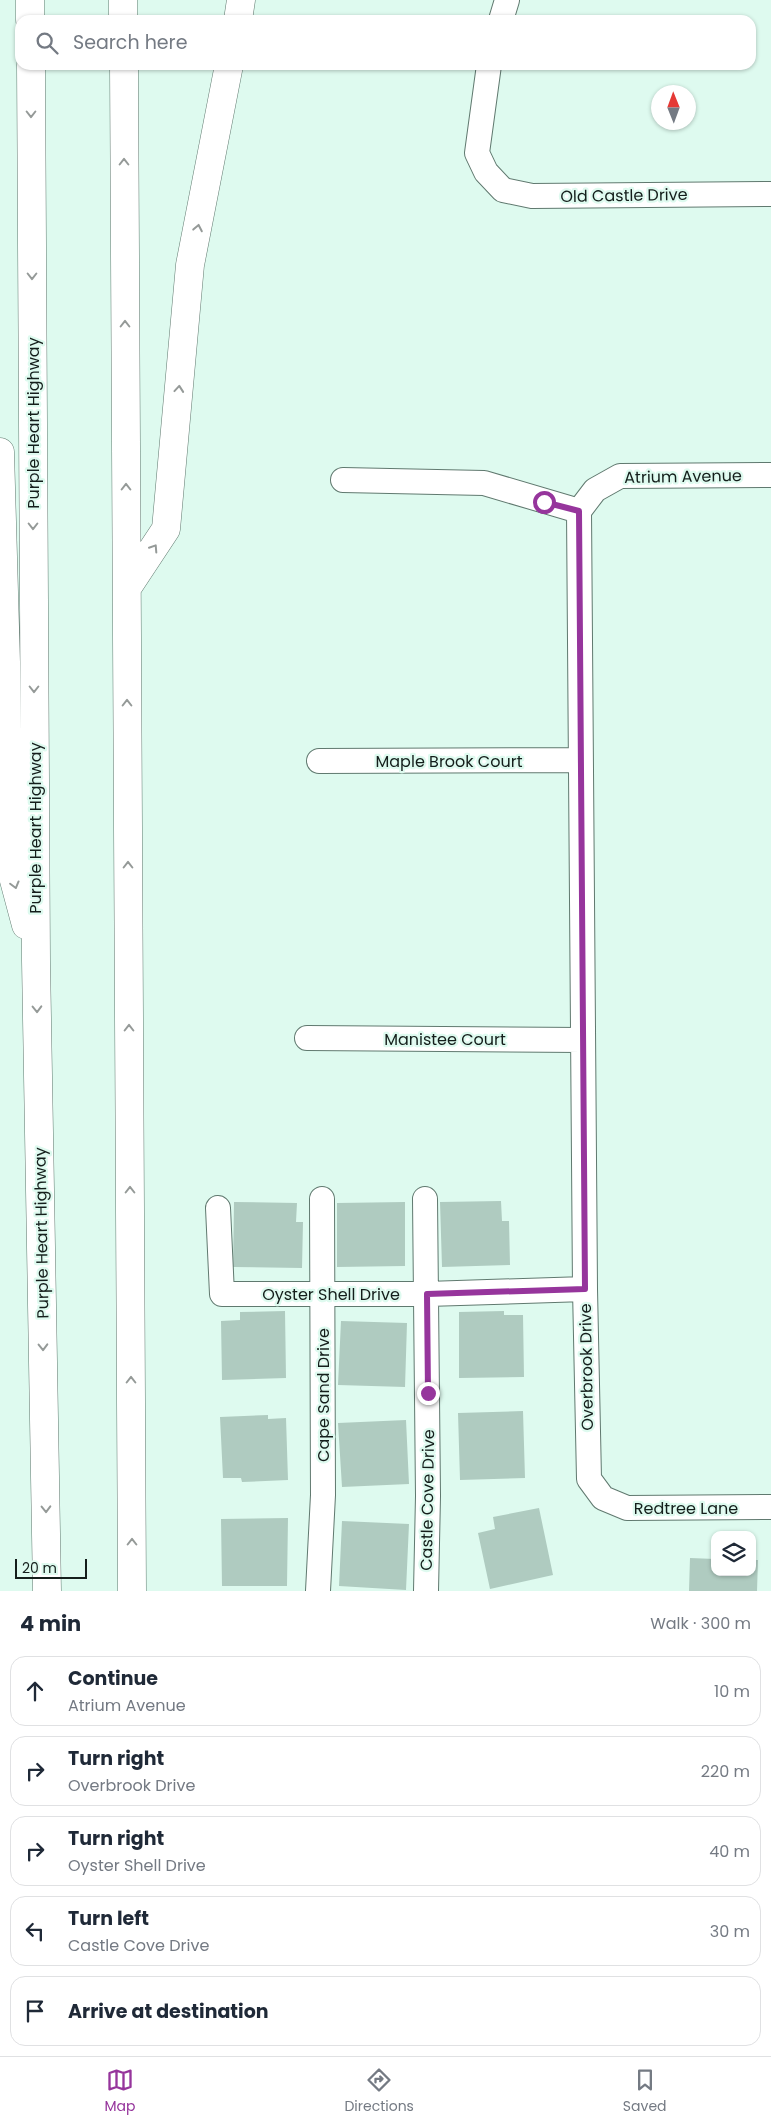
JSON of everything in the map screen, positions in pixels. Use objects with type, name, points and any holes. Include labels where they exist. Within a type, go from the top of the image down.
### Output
[{"type":"highway","points":[[30,0],[30,15]]},
{"type":"highway","points":[[123,0],[123,15]]},
{"type":"highway","points":[[239,15],[241,0]]},
{"type":"highway","name":"Purple Heart Highway","points":[[31,70],[36,961],[47,1591]]},
{"type":"highway","points":[[124,70],[132,1591]]},
{"type":"highway","points":[[127,588],[166,530],[190,265],[229,70]]},
{"type":"highway","points":[[0,452],[6,662],[8,858],[36,961]]},
{"type":"street","points":[[502,15],[507,0]]},
{"type":"street","name":"Old Castle Drive","points":[[488,70],[477,153],[486,172],[503,190],[532,196],[771,194]]},
{"type":"street","name":"Atrium Avenue","points":[[579,511],[595,490],[620,476],[771,475]]},
{"type":"street","points":[[344,480],[484,483],[579,511]]},
{"type":"street","name":"Overbrook Drive","points":[[579,511],[587,1466],[589,1479],[603,1498]]},
{"type":"street","name":"Maple Brook Court","points":[[319,761],[580,760]]},
{"type":"street","name":"Manistee Court","points":[[307,1038],[582,1040]]},
{"type":"street","name":"Cape Sand Drive","points":[[318,1591],[323,1495],[322,1199]]},
{"type":"street","name":"Castle Cove Drive","points":[[425,1199],[428,1496],[426,1591]]},
{"type":"street","name":"Oyster Shell Drive","points":[[218,1208],[222,1294],[427,1294],[585,1289]]},
{"type":"street","name":"Redtree Lane","points":[[603,1498],[627,1508],[771,1508]]},
{"type":"building","points":[[501,1201],[502,1221],[509,1221],[510,1265],[442,1267],[440,1202]]},
{"type":"building","points":[[234,1202],[297,1203],[296,1222],[303,1222],[302,1268],[233,1267]]},
{"type":"building","points":[[405,1202],[405,1266],[337,1267],[337,1203]]},
{"type":"building","points":[[285,1311],[286,1378],[222,1380],[221,1321],[240,1320],[240,1312]]},
{"type":"building","points":[[504,1311],[504,1315],[523,1315],[524,1377],[459,1378],[459,1312]]},
{"type":"building","points":[[341,1321],[407,1323],[405,1387],[338,1385]]},
{"type":"building","points":[[523,1411],[525,1478],[460,1480],[458,1413]]},
{"type":"building","points":[[268,1415],[268,1419],[286,1418],[288,1480],[242,1482],[241,1478],[223,1478],[220,1417]]},
{"type":"building","points":[[406,1420],[409,1484],[342,1487],[338,1423]]},
{"type":"building","points":[[539,1508],[553,1575],[490,1589],[478,1533],[495,1529],[493,1517]]},
{"type":"building","points":[[288,1518],[287,1586],[222,1586],[221,1519]]},
{"type":"building","points":[[342,1521],[409,1524],[406,1590],[339,1586]]},
{"type":"building","points":[[690,1558],[711,1559],[711,1576],[756,1576],[756,1560],[758,1560],[757,1591],[689,1591]]},
{"type":"route","points":[[428,1393],[427,1294],[585,1289],[579,511],[544,502]]}]
